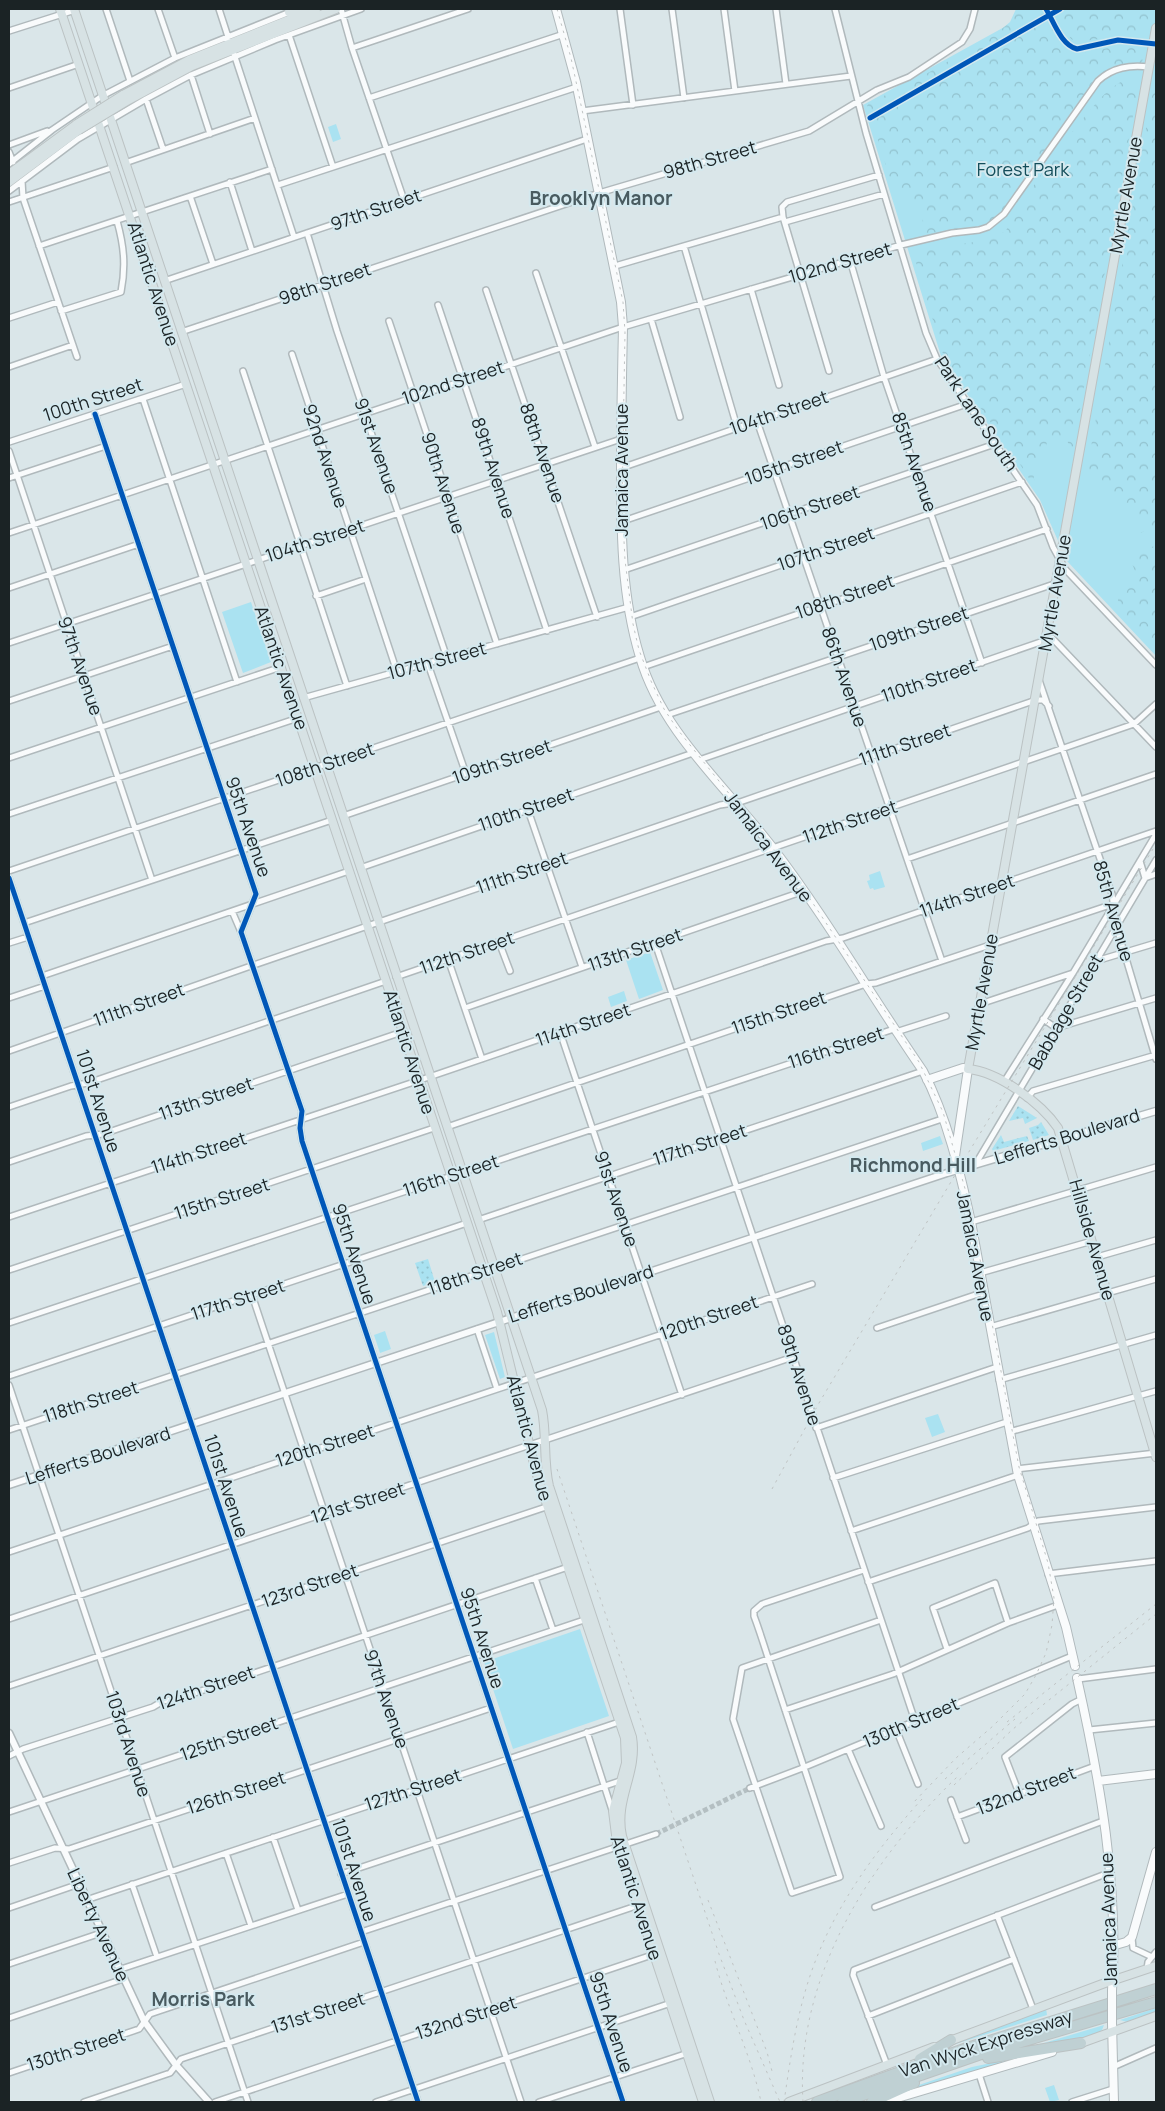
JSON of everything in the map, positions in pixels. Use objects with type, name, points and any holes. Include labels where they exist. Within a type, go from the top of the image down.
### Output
[{"type":"highway","name":"Van Wyck Expressway","points":[[817,2102],[888,2070],[967,2048],[1156,1989]]},
{"type":"highway","name":"Van Wyck Expressway","points":[[843,2102],[952,2063],[1156,2002]]},
{"type":"highway","points":[[888,2070],[901,2067],[929,2054],[951,2040]]},
{"type":"highway","points":[[952,2063],[1081,2043]]},
{"type":"highway","points":[[872,2102],[916,2082],[936,2069]]},
{"type":"main road","name":"Atlantic Avenue","points":[[75,9],[124,163],[531,1378],[542,1415],[546,1471],[551,1505]]},
{"type":"main road","points":[[293,10],[318,12],[336,9]]},
{"type":"main road","name":"Jamaica Avenue","points":[[556,9],[577,87],[622,302],[620,520],[630,617],[640,658],[661,708],[693,753],[773,848],[804,891],[928,1080],[947,1134],[971,1222],[1017,1472],[1066,1627],[1075,1666]]},
{"type":"main road","name":"Atlantic Avenue","points":[[61,11],[483,1272],[499,1322],[529,1446],[551,1505],[633,1748],[632,1764],[616,1796],[613,1815],[621,1846],[690,2052],[703,2102]]},
{"type":"main road","points":[[231,46],[307,12]]},
{"type":"main road","points":[[9,174],[78,127],[174,67],[318,12]]},
{"type":"main road","points":[[311,27],[318,12]]},
{"type":"main road","name":"Myrtle Avenue","points":[[954,1159],[990,944],[1036,700],[1156,28]]},
{"type":"main road","points":[[9,182],[78,127]]},
{"type":"main road","points":[[928,1080],[963,1068],[968,1069]]},
{"type":"main road","name":"Hillside Avenue","points":[[968,1069],[980,1071],[1004,1082],[1040,1107],[1051,1118],[1062,1138],[1156,1455]]},
{"type":"main road","points":[[947,1134],[959,1130]]},
{"type":"main road","name":"Jamaica Avenue","points":[[1078,1678],[1098,1781],[1111,1872],[1114,2102]]},
{"type":"main road","name":"132nd Street","points":[[1098,1781],[1156,1774]]},
{"type":"main road","name":"Atlantic Avenue","points":[[621,1846],[620,1812],[625,1780]]},
{"type":"main road","points":[[1112,1946],[1126,1942],[1132,1937],[1156,1852]]},
{"type":"main road","name":"Van Wyck Expressway","points":[[789,2102],[888,2070],[909,2056],[1112,1980],[1156,1966]]},
{"type":"main road","points":[[1081,2043],[1156,2016]]},
{"type":"main road","name":"Van Wyck Expressway","points":[[886,2102],[1081,2043]]},
{"type":"main road","name":"Atlantic Avenue","points":[[690,2052],[710,2102]]},
{"type":"street","points":[[9,31],[61,11],[75,9]]},
{"type":"street","points":[[106,9],[130,81]]},
{"type":"street","points":[[158,9],[174,58]]},
{"type":"street","points":[[219,9],[294,237]]},
{"type":"street","points":[[9,152],[11,163],[52,130],[102,96],[174,58],[289,35],[342,12],[361,9]]},
{"type":"street","points":[[352,48],[468,9]]},
{"type":"street","points":[[620,9],[633,105]]},
{"type":"street","points":[[672,9],[684,98]]},
{"type":"street","points":[[724,9],[735,91]]},
{"type":"street","points":[[776,9],[786,84]]},
{"type":"street","name":"Park Lane South","points":[[835,9],[851,76],[884,194],[901,245],[926,333],[937,359],[1037,505],[1066,570],[1156,664]]},
{"type":"street","name":"98th Street","points":[[181,332],[599,193],[809,131],[876,90],[909,77],[962,42],[970,28],[975,9]]},
{"type":"street","points":[[9,191],[46,161],[99,127],[146,98],[191,75],[231,46],[293,10]]},
{"type":"street","points":[[342,12],[352,48],[404,200]]},
{"type":"street","points":[[369,98],[564,34]]},
{"type":"street","points":[[289,35],[333,167]]},
{"type":"street","points":[[9,88],[79,64]]},
{"type":"street","name":"102nd Street","points":[[9,533],[561,347],[901,245],[952,233],[979,230],[998,221],[1004,214],[1098,81],[1116,69],[1135,66],[1149,67]]},
{"type":"street","points":[[191,75],[210,134]]},
{"type":"street","points":[[582,112],[851,76]]},
{"type":"street","points":[[278,185],[577,87]]},
{"type":"street","points":[[146,98],[163,149]]},
{"type":"street","points":[[124,163],[255,118]]},
{"type":"street","points":[[9,145],[52,130]]},
{"type":"street","name":"97th Street","points":[[164,281],[587,139]]},
{"type":"street","points":[[9,202],[114,167]]},
{"type":"street","points":[[39,246],[272,169]]},
{"type":"street","points":[[829,371],[782,207],[787,202],[879,175]]},
{"type":"street","points":[[22,181],[23,198],[77,357]]},
{"type":"street","points":[[230,182],[252,251]]},
{"type":"street","points":[[615,266],[784,219],[884,194]]},
{"type":"street","points":[[190,196],[213,264]]},
{"type":"street","name":"Atlantic Avenue","points":[[61,311],[121,292],[124,277],[124,253],[117,221]]},
{"type":"street","name":"91st Avenue","points":[[307,233],[322,284],[447,658]]},
{"type":"street","points":[[684,246],[738,428]]},
{"type":"street","name":"85th Avenue","points":[[850,260],[884,377],[982,663]]},
{"type":"street","points":[[536,273],[595,447]]},
{"type":"street","points":[[751,289],[779,385]]},
{"type":"street","name":"88th Avenue","points":[[486,290],[597,616]]},
{"type":"street","points":[[9,318],[58,302]]},
{"type":"street","name":"89th Avenue","points":[[438,305],[547,631]]},
{"type":"street","points":[[651,319],[680,417]]},
{"type":"street","name":"90th Avenue","points":[[389,321],[497,644]]},
{"type":"street","points":[[9,366],[72,345]]},
{"type":"street","name":"92nd Avenue","points":[[292,354],[397,672]]},
{"type":"street","name":"104th Street","points":[[621,468],[937,359]]},
{"type":"street","points":[[243,371],[316,596],[348,686]]},
{"type":"street","name":"100th Street","points":[[9,442],[186,384]]},
{"type":"street","points":[[142,399],[238,682]]},
{"type":"street","name":"105th Street","points":[[620,520],[967,404]]},
{"type":"street","name":"95th Avenue","points":[[96,414],[256,894],[241,932]]},
{"type":"street","name":"86th Avenue","points":[[757,421],[942,960]]},
{"type":"street","name":"104th Street","points":[[9,643],[621,439]]},
{"type":"street","name":"106th Street","points":[[624,570],[995,444]]},
{"type":"street","points":[[9,478],[106,446]]},
{"type":"street","name":"97th Avenue","points":[[9,452],[152,880]]},
{"type":"street","name":"107th Street","points":[[630,617],[1022,482]]},
{"type":"street","name":"108th Street","points":[[643,667],[1047,528]]},
{"type":"street","points":[[9,588],[139,544]]},
{"type":"street","points":[[316,596],[366,579]]},
{"type":"street","name":"109th Street","points":[[667,716],[1057,582]]},
{"type":"street","name":"107th Street","points":[[304,698],[629,607]]},
{"type":"street","points":[[1046,641],[1052,638],[1156,747]]},
{"type":"street","name":"110th Street","points":[[699,760],[1046,641]]},
{"type":"street","points":[[9,701],[173,646]]},
{"type":"street","name":"108th Street","points":[[9,871],[640,658]]},
{"type":"street","points":[[428,664],[466,774]]},
{"type":"street","points":[[9,758],[281,667]]},
{"type":"street","name":"85th Avenue","points":[[1039,680],[1096,852],[1112,894],[1116,925],[1156,1056]]},
{"type":"street","points":[[1036,700],[1043,700],[1049,706]]},
{"type":"street","name":"111th Street","points":[[9,1051],[547,864],[735,801],[740,802],[1036,700]]},
{"type":"street","name":"112th Street","points":[[396,977],[1134,724],[1156,704]]},
{"type":"street","name":"109th Street","points":[[343,816],[661,708]]},
{"type":"street","points":[[9,814],[298,718]]},
{"type":"street","name":"110th Street","points":[[360,868],[693,753]]},
{"type":"street","points":[[907,859],[1156,774]]},
{"type":"street","points":[[528,810],[582,968]]},
{"type":"street","points":[[24,922],[332,820]]},
{"type":"street","points":[[1004,1082],[1073,973],[1156,833]]},
{"type":"street","name":"114th Street","points":[[9,1217],[430,1077],[826,941],[835,940],[1156,833]]},
{"type":"street","name":"Babbage Street","points":[[975,1165],[1156,860]]},
{"type":"street","points":[[1140,862],[1145,878],[1156,874]]},
{"type":"street","points":[[42,976],[349,871]]},
{"type":"street","name":"101st Avenue","points":[[9,878],[10,888],[24,922],[418,2102]]},
{"type":"street","name":"113th Street","points":[[465,1008],[804,891]]},
{"type":"street","name":"115th Street","points":[[447,1127],[866,984],[876,984],[942,960],[1113,904]]},
{"type":"street","name":"95th Avenue","points":[[232,911],[241,932],[302,1111],[300,1133],[311,1169],[623,2102]]},
{"type":"street","points":[[9,943],[28,937]]},
{"type":"street","points":[[499,942],[510,970]]},
{"type":"street","name":"89th Avenue","points":[[655,943],[915,1722]]},
{"type":"street","points":[[1096,961],[1156,943]]},
{"type":"street","points":[[448,959],[482,1059]]},
{"type":"street","points":[[980,1004],[1073,973]]},
{"type":"street","points":[[9,1107],[386,981]]},
{"type":"street","points":[[9,998],[45,986]]},
{"type":"street","points":[[1043,1019],[1056,1028],[1156,998]]},
{"type":"street","name":"116th Street","points":[[9,1323],[705,1092],[946,1016]]},
{"type":"street","name":"113th Street","points":[[9,1162],[86,1136],[103,1134],[402,1032]]},
{"type":"street","name":"91st Avenue","points":[[560,1032],[682,1395]]},
{"type":"street","points":[[1027,1098],[1033,1091],[1156,1056]]},
{"type":"street","name":"117th Street","points":[[478,1220],[923,1071]]},
{"type":"street","name":"Lefferts Boulevard","points":[[9,1485],[957,1170],[1156,1110]]},
{"type":"street","name":"118th Street","points":[[9,1430],[942,1119]]},
{"type":"street","name":"115th Street","points":[[9,1270],[434,1128]]},
{"type":"street","points":[[971,1222],[1156,1167]]},
{"type":"street","name":"117th Street","points":[[9,1376],[467,1224]]},
{"type":"street","points":[[1097,1257],[1156,1240]]},
{"type":"street","points":[[980,1273],[1092,1241]]},
{"type":"street","points":[[990,1327],[1156,1279]]},
{"type":"street","name":"120th Street","points":[[9,1552],[812,1284]]},
{"type":"street","points":[[877,1328],[984,1292]]},
{"type":"street","name":"97th Avenue","points":[[252,1295],[522,2102]]},
{"type":"street","points":[[477,1329],[497,1389]]},
{"type":"street","points":[[999,1380],[1156,1335]]},
{"type":"street","name":"121st Street","points":[[9,1620],[793,1358]]},
{"type":"street","points":[[816,1428],[997,1367]]},
{"type":"street","name":"103rd Avenue","points":[[9,1385],[248,2102]]},
{"type":"street","points":[[1009,1432],[1156,1391]]},
{"type":"street","points":[[833,1478],[1007,1422]]},
{"type":"street","points":[[851,1531],[1017,1472],[1156,1455]]},
{"type":"street","name":"123rd Street","points":[[9,1686],[551,1505]]},
{"type":"street","points":[[868,1582],[1028,1528],[1038,1521],[1156,1507]]},
{"type":"street","points":[[1048,1574],[1156,1561]]},
{"type":"street","name":"124th Street","points":[[9,1756],[119,1716],[153,1707],[163,1701],[180,1698],[571,1566]]},
{"type":"street","points":[[864,1570],[756,1608],[754,1616],[769,1659],[840,1877],[792,1893],[752,1786],[733,1719],[742,1668],[769,1659],[881,1620]]},
{"type":"street","points":[[535,1578],[553,1630]]},
{"type":"street","points":[[947,1649],[934,1608],[995,1583],[1008,1623]]},
{"type":"street","points":[[785,1710],[899,1672],[1008,1623],[1058,1605]]},
{"type":"street","name":"125th Street","points":[[9,1812],[589,1619]]},
{"type":"street","name":"130th Street","points":[[752,1786],[804,1768],[1072,1656]]},
{"type":"street","points":[[1078,1678],[1156,1669]]},
{"type":"street","points":[[1019,1793],[1005,1757],[1072,1704],[1082,1699]]},
{"type":"street","name":"126th Street","points":[[9,1863],[55,1848],[70,1849],[491,1708]]},
{"type":"street","name":"127th Street","points":[[86,1900],[623,1720]]},
{"type":"street","points":[[1089,1730],[1156,1723]]},
{"type":"street","points":[[896,1730],[918,1784]]},
{"type":"street","points":[[587,1732],[613,1815]]},
{"type":"street","name":"Liberty Avenue","points":[[9,1734],[118,1970],[144,2021],[176,2065],[209,2102]]},
{"type":"street","points":[[848,1750],[881,1826]]},
{"type":"street","name":"132nd Street","points":[[957,1817],[1095,1766]]},
{"type":"street","points":[[342,1874],[625,1780]]},
{"type":"street","points":[[951,1800],[966,1840]]},
{"type":"street","points":[[875,1907],[1103,1821]]},
{"type":"street","points":[[361,1932],[656,1834]]},
{"type":"street","points":[[274,1837],[298,1910]]},
{"type":"street","points":[[226,1853],[251,1926]]},
{"type":"street","points":[[888,2070],[853,1972],[1111,1872]]},
{"type":"street","points":[[9,1908],[79,1884]]},
{"type":"street","points":[[132,1884],[157,1957]]},
{"type":"street","points":[[118,1970],[348,1894]]},
{"type":"street","name":"131st Street","points":[[84,2102],[170,2073],[181,2059],[641,1904]]},
{"type":"street","points":[[997,1915],[1033,2009]]},
{"type":"street","points":[[9,1964],[101,1933]]},
{"type":"street","points":[[1132,1937],[1134,1949],[1154,1954],[1147,1969]]},
{"type":"street","name":"130th Street","points":[[9,2073],[139,2029],[150,2014],[364,1942]]},
{"type":"street","name":"132nd Street","points":[[215,2102],[658,1954]]},
{"type":"street","points":[[868,2016],[1014,1960]]},
{"type":"street","points":[[9,2018],[123,1980]]},
{"type":"street","points":[[376,2102],[674,2002]]},
{"type":"street","points":[[1113,2067],[1156,2048]]},
{"type":"street","points":[[539,2102],[690,2052]]},
{"type":"street","points":[[978,2074],[988,2102]]},
{"type":"street","points":[[1072,2102],[1113,2089]]},
{"type":"green space","points":[[1016,9],[1042,9],[1067,52],[1075,55],[1117,46],[1139,45],[1138,49],[1144,50],[1142,63],[1127,64],[1115,68],[1091,84],[1010,202],[995,218],[978,227],[951,229],[927,234],[921,230],[922,210],[911,195],[895,194],[867,106],[869,103],[907,85],[997,33],[1010,22]]},
{"type":"green space","name":"Forest Park","points":[[1021,9],[1156,9],[1156,656],[1067,561],[1040,500],[941,356],[863,105],[1019,19]]},
{"type":"green space","points":[[1052,9],[1153,9],[1148,34],[1130,34],[1077,41],[1071,39]]},
{"type":"green space","points":[[1156,70],[1156,526],[1138,534],[1136,528],[1139,514],[1105,494],[1102,479],[1086,476]]},
{"type":"green space","points":[[1140,77],[1072,454],[1067,440],[1058,438],[1047,442],[1043,460],[1035,469],[1036,491],[1026,473],[943,354],[916,263],[921,251],[975,242],[1005,232],[1050,161],[1094,106],[1108,91],[1119,83]]},
{"type":"green space","points":[[336,124],[341,139],[333,142],[328,127]]},
{"type":"green space","points":[[1156,546],[1156,648],[1118,607],[1118,595],[1135,571],[1127,552]]},
{"type":"green space","points":[[251,602],[271,662],[243,673],[222,612]]},
{"type":"green space","points":[[880,871],[885,887],[874,890],[873,888],[870,889],[867,881],[870,880],[869,875]]},
{"type":"green space","points":[[650,952],[663,990],[639,999],[626,960]]},
{"type":"green space","points":[[624,991],[627,1001],[611,1007],[608,997]]},
{"type":"green space","points":[[1018,1106],[1037,1118],[1025,1124],[1023,1118],[1009,1121]]},
{"type":"green space","points":[[1041,1122],[1049,1135],[1033,1140],[1029,1128]]},
{"type":"green space","points":[[1001,1135],[1004,1142],[1027,1136],[1029,1141],[993,1151],[992,1149]]},
{"type":"green space","points":[[940,1136],[943,1144],[923,1151],[921,1143]]},
{"type":"green space","points":[[428,1259],[435,1282],[423,1286],[415,1263]]},
{"type":"green space","points":[[385,1331],[391,1349],[380,1353],[374,1335]]},
{"type":"green space","points":[[494,1332],[505,1377],[500,1379],[485,1335]]},
{"type":"green space","points":[[938,1414],[945,1432],[932,1437],[925,1418]]},
{"type":"green space","points":[[580,1629],[609,1716],[513,1749],[484,1662]]},
{"type":"green space","points":[[1046,2008],[1047,2015],[946,2047]]},
{"type":"green space","points":[[1156,2008],[1156,2013],[1127,2022],[1120,2020]]},
{"type":"green space","points":[[1104,2025],[1102,2030],[1085,2038],[1014,2052]]},
{"type":"green space","points":[[1034,2055],[915,2090],[916,2086],[972,2067],[996,2062],[995,2060]]},
{"type":"green space","points":[[1054,2085],[1059,2100],[1050,2102],[1045,2088]]},
{"type":"tunnel","points":[[656,1834],[750,1788]]},
{"type":"railway","points":[[557,9],[571,58],[623,302],[625,332],[622,502],[625,560],[633,624],[639,650],[664,709],[678,730],[792,872],[919,1062],[943,1112],[970,1206],[1019,1467],[1048,1563],[1054,1598],[1052,1625],[1046,1653],[1036,1675],[1025,1694],[993,1726],[956,1758],[913,1803]]},
{"type":"railway","points":[[772,1489],[819,1403],[1156,844]]},
{"type":"railway","points":[[557,1469],[719,1954],[744,2020],[780,2102]]},
{"type":"railway","points":[[1007,1722],[1156,1604]]},
{"type":"railway","points":[[954,1785],[1013,1729],[1156,1614]]},
{"type":"railway","points":[[945,1779],[1015,1719]]},
{"type":"railway","points":[[803,2102],[804,2056],[811,2010],[825,1966],[844,1924],[868,1884],[895,1846],[925,1810],[957,1777]]},
{"type":"railway","points":[[784,2102],[800,2009],[818,1954],[829,1930],[856,1883],[887,1840],[922,1799]]},
{"type":"railway","points":[[708,1900],[767,2052],[773,2075]]},
{"type":"railway","points":[[715,1961],[757,2084],[761,2102]]},
{"type":"cycle path","points":[[1046,9],[1062,38],[1071,47],[1077,49],[1118,40],[1156,44]]},
{"type":"cycle path","points":[[870,118],[1060,9]]},
{"type":"cycle path","points":[[95,414],[256,894],[241,932],[302,1111],[300,1128],[302,1141],[623,2102]]},
{"type":"cycle path","points":[[9,878],[418,2102]]},
{"type":"district","name":"Brooklyn Manor","points":[[601,198]]},
{"type":"district","name":"Richmond Hill","points":[[913,1165]]},
{"type":"district","name":"Morris Park","points":[[203,1999]]}]
